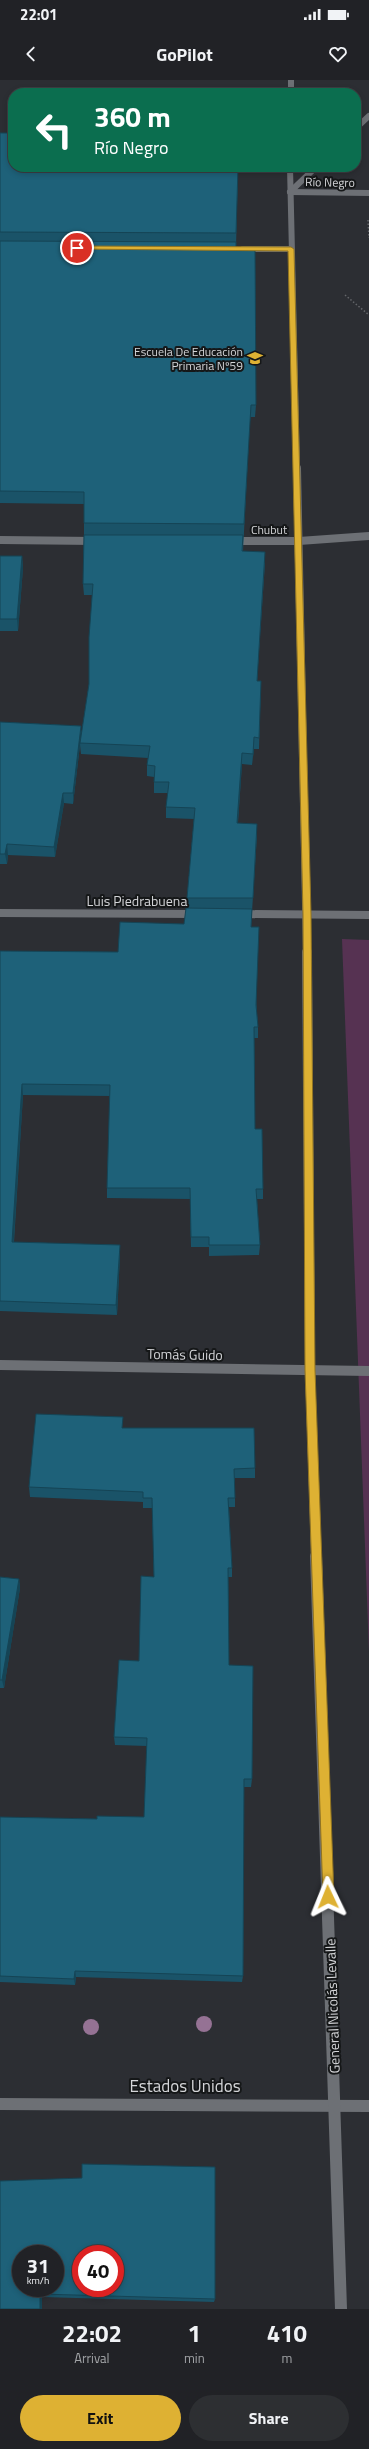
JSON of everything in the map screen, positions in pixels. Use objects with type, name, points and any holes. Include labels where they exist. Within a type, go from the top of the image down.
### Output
[{"type":"street","name":"General Nicolás Levalle","points":[[290,172],[307,914],[310,1370],[336,2104],[341,2309]]},
{"type":"street","points":[[290,192],[311,172]]},
{"type":"street","name":"Río Negro","points":[[290,192],[369,193]]},
{"type":"street","points":[[236,249],[291,249]]},
{"type":"street","name":"Chubut","points":[[220,541],[299,541],[369,536]]},
{"type":"street","points":[[0,540],[102,541]]},
{"type":"street","name":"Luis Piedrabuena","points":[[0,913],[205,914]]},
{"type":"street","points":[[228,914],[369,915]]},
{"type":"street","name":"Tomás Guido","points":[[0,1365],[369,1371]]},
{"type":"street","name":"Estados Unidos","points":[[0,2104],[336,2104],[369,2106]]},
{"type":"path","points":[[345,295],[369,315]]},
{"type":"shaded area","points":[[342,939],[369,940],[369,1652]]},
{"type":"building","points":[[0,133],[8,133],[8,172],[238,172],[236,233],[0,232]]},
{"type":"building","points":[[0,241],[236,242],[236,248],[255,248],[256,405],[251,405],[244,524],[84,523],[84,492],[0,491]]},
{"type":"building","points":[[84,535],[243,535],[242,551],[265,552],[257,681],[261,681],[259,738],[254,737],[253,754],[242,753],[237,823],[257,824],[253,898],[187,898],[195,808],[166,807],[169,782],[154,782],[155,766],[147,765],[150,746],[80,743],[89,684],[89,637],[93,584],[83,584]]},
{"type":"building","points":[[0,556],[22,556],[17,619],[0,619]]},
{"type":"building","points":[[0,722],[81,726],[73,793],[63,793],[54,847],[7,844],[5,854],[0,854]]},
{"type":"building","points":[[186,908],[252,909],[251,927],[259,927],[256,1005],[258,1027],[254,1027],[255,1129],[262,1129],[263,1189],[256,1189],[260,1245],[209,1245],[209,1237],[191,1237],[190,1188],[107,1188],[110,1085],[22,1084],[12,1242],[120,1245],[116,1305],[0,1301],[0,951],[118,952],[120,922],[184,924]]},
{"type":"building","points":[[36,1414],[123,1417],[122,1428],[254,1428],[255,1468],[234,1469],[235,1498],[228,1498],[232,1568],[228,1568],[229,1665],[253,1666],[252,1779],[244,1779],[243,1976],[75,1971],[74,1979],[0,1976],[0,1817],[97,1819],[97,1816],[144,1817],[147,1738],[114,1737],[119,1660],[139,1661],[141,1576],[154,1577],[152,1498],[143,1498],[143,1492],[29,1487]]},
{"type":"building","points":[[0,1577],[19,1579],[2,1680],[0,1680]]},
{"type":"building","points":[[82,2164],[215,2167],[215,2299],[124,2296],[124,2245],[72,2245],[72,2295],[64,2295],[64,2245],[12,2245],[12,2297],[40,2297],[40,2309],[0,2309],[0,2181],[82,2178]]},
{"type":"place","name":"Escuela De Educación Primaria Nº59","points":[[255,358]]},
{"type":"route","points":[[77,248],[291,249],[307,914],[310,1370],[328,1897]]}]
